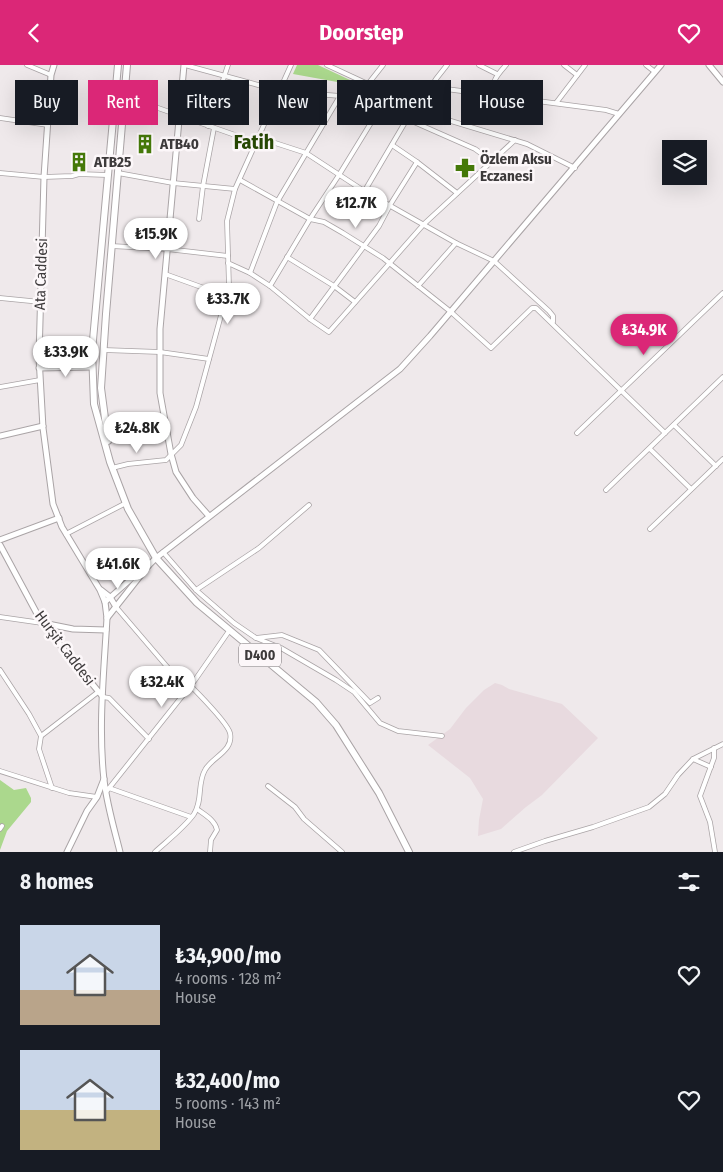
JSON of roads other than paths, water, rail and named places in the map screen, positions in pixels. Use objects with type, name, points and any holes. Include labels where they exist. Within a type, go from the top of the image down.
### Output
[{"type":"highway","name":"D400","points":[[118,65],[92,351],[94,404],[111,465],[126,503],[156,558],[191,597],[228,631],[274,666],[316,702],[336,725],[379,793],[408,852]]},
{"type":"highway","name":"D400","points":[[126,80],[127,65]]},
{"type":"highway","name":"D400","points":[[111,465],[101,387],[122,125]]},
{"type":"street","points":[[27,65],[51,75]]},
{"type":"street","name":"Ata Caddesi","points":[[51,80],[54,65]]},
{"type":"street","points":[[184,80],[185,65],[259,85]]},
{"type":"street","points":[[228,65],[208,126],[252,141],[258,139],[266,140],[306,153],[364,191],[456,243],[494,261],[550,311],[553,316],[552,322]]},
{"type":"street","points":[[285,80],[291,65]]},
{"type":"street","points":[[327,65],[338,67],[361,80]]},
{"type":"street","points":[[371,80],[384,65]]},
{"type":"street","points":[[435,80],[447,65]]},
{"type":"street","points":[[480,65],[497,74]]},
{"type":"street","points":[[495,80],[497,74],[506,65]]},
{"type":"street","points":[[564,65],[577,75]]},
{"type":"street","points":[[556,103],[585,65]]},
{"type":"street","points":[[646,65],[654,72]]},
{"type":"street","points":[[107,618],[156,558],[388,379],[413,355],[575,168],[661,65]]},
{"type":"street","points":[[708,65],[723,82]]},
{"type":"street","points":[[250,273],[277,202],[337,101]]},
{"type":"street","points":[[543,101],[606,110],[619,114]]},
{"type":"street","points":[[0,118],[15,120]]},
{"type":"street","points":[[451,121],[527,144],[575,168]]},
{"type":"street","name":"Ata Caddesi","points":[[48,125],[44,177],[40,302],[39,368],[43,426],[53,504],[66,533],[105,601],[107,618],[101,719],[104,778],[120,852]]},
{"type":"street","points":[[179,125],[160,329],[160,393],[176,472],[193,498],[209,516]]},
{"type":"street","points":[[111,465],[166,460],[182,445],[196,407],[229,286],[227,221],[236,189],[264,125]]},
{"type":"street","points":[[270,286],[370,125]]},
{"type":"street","points":[[354,209],[404,125]]},
{"type":"street","points":[[421,125],[475,149],[492,161]]},
{"type":"street","points":[[199,219],[214,128]]},
{"type":"street","points":[[228,263],[250,273],[270,286],[329,332],[424,224],[515,140]]},
{"type":"street","points":[[392,145],[417,161],[457,193]]},
{"type":"street","points":[[310,319],[378,226],[417,161]]},
{"type":"street","points":[[0,173],[44,177],[79,174],[107,175]]},
{"type":"street","points":[[118,173],[173,183],[236,189]]},
{"type":"street","points":[[240,180],[310,219],[324,222],[389,262],[451,312],[491,348],[532,308],[536,308],[665,433]]},
{"type":"street","points":[[418,286],[456,243]]},
{"type":"street","points":[[112,246],[168,249],[228,256]]},
{"type":"street","points":[[287,257],[334,286],[355,302]]},
{"type":"street","points":[[165,273],[226,297]]},
{"type":"street","points":[[577,433],[723,293]]},
{"type":"street","points":[[0,299],[40,302]]},
{"type":"street","points":[[104,350],[160,353],[209,359]]},
{"type":"street","points":[[39,368],[92,367]]},
{"type":"street","points":[[606,490],[723,377]]},
{"type":"street","points":[[0,387],[40,380]]},
{"type":"street","points":[[674,425],[716,466]]},
{"type":"street","points":[[0,436],[43,426]]},
{"type":"street","points":[[650,449],[692,489]]},
{"type":"street","points":[[650,529],[723,459]]},
{"type":"street","points":[[66,533],[126,503]]},
{"type":"street","points":[[196,590],[260,548],[309,505]]},
{"type":"street","points":[[0,540],[59,518]]},
{"type":"street","name":"Hurşit Caddesi","points":[[0,545],[42,623],[103,697]]},
{"type":"street","points":[[163,552],[196,590],[234,623],[256,638],[281,648],[336,679],[354,692],[380,723],[398,731],[442,736]]},
{"type":"street","points":[[105,601],[148,566]]},
{"type":"street","points":[[100,590],[110,597],[116,607],[187,690]]},
{"type":"street","points":[[0,617],[73,629],[106,630]]},
{"type":"street","points":[[191,817],[107,790],[191,686],[228,631]]},
{"type":"street","points":[[256,638],[282,635],[319,650],[370,703],[378,698]]},
{"type":"street","points":[[0,670],[41,736],[39,749],[52,788]]},
{"type":"street","points":[[155,852],[197,809],[200,801],[200,782],[204,771],[212,761],[226,750],[230,739],[226,725],[191,686]]},
{"type":"street","points":[[41,736],[98,692]]},
{"type":"street","points":[[103,697],[109,698],[149,739]]},
{"type":"street","points":[[514,852],[649,807],[665,794],[678,775],[693,759],[723,744]]},
{"type":"street","points":[[714,748],[715,755],[700,796],[711,827],[715,852]]},
{"type":"street","points":[[693,759],[711,767]]},
{"type":"street","points":[[0,771],[69,793],[97,797]]},
{"type":"street","points":[[67,852],[87,811],[97,797],[104,778]]},
{"type":"street","points":[[268,786],[295,807],[304,819],[342,852]]},
{"type":"street","points":[[197,809],[212,820],[216,826],[217,830],[210,840],[210,852]]},
{"type":"place","name":"ATB40","points":[[145,144]]},
{"type":"place","name":"ATB25","points":[[79,162]]},
{"type":"place","name":"Özlem Aksu Eczanesi","points":[[465,168]]},
{"type":"district","name":"Fatih","points":[[254,142]]}]
